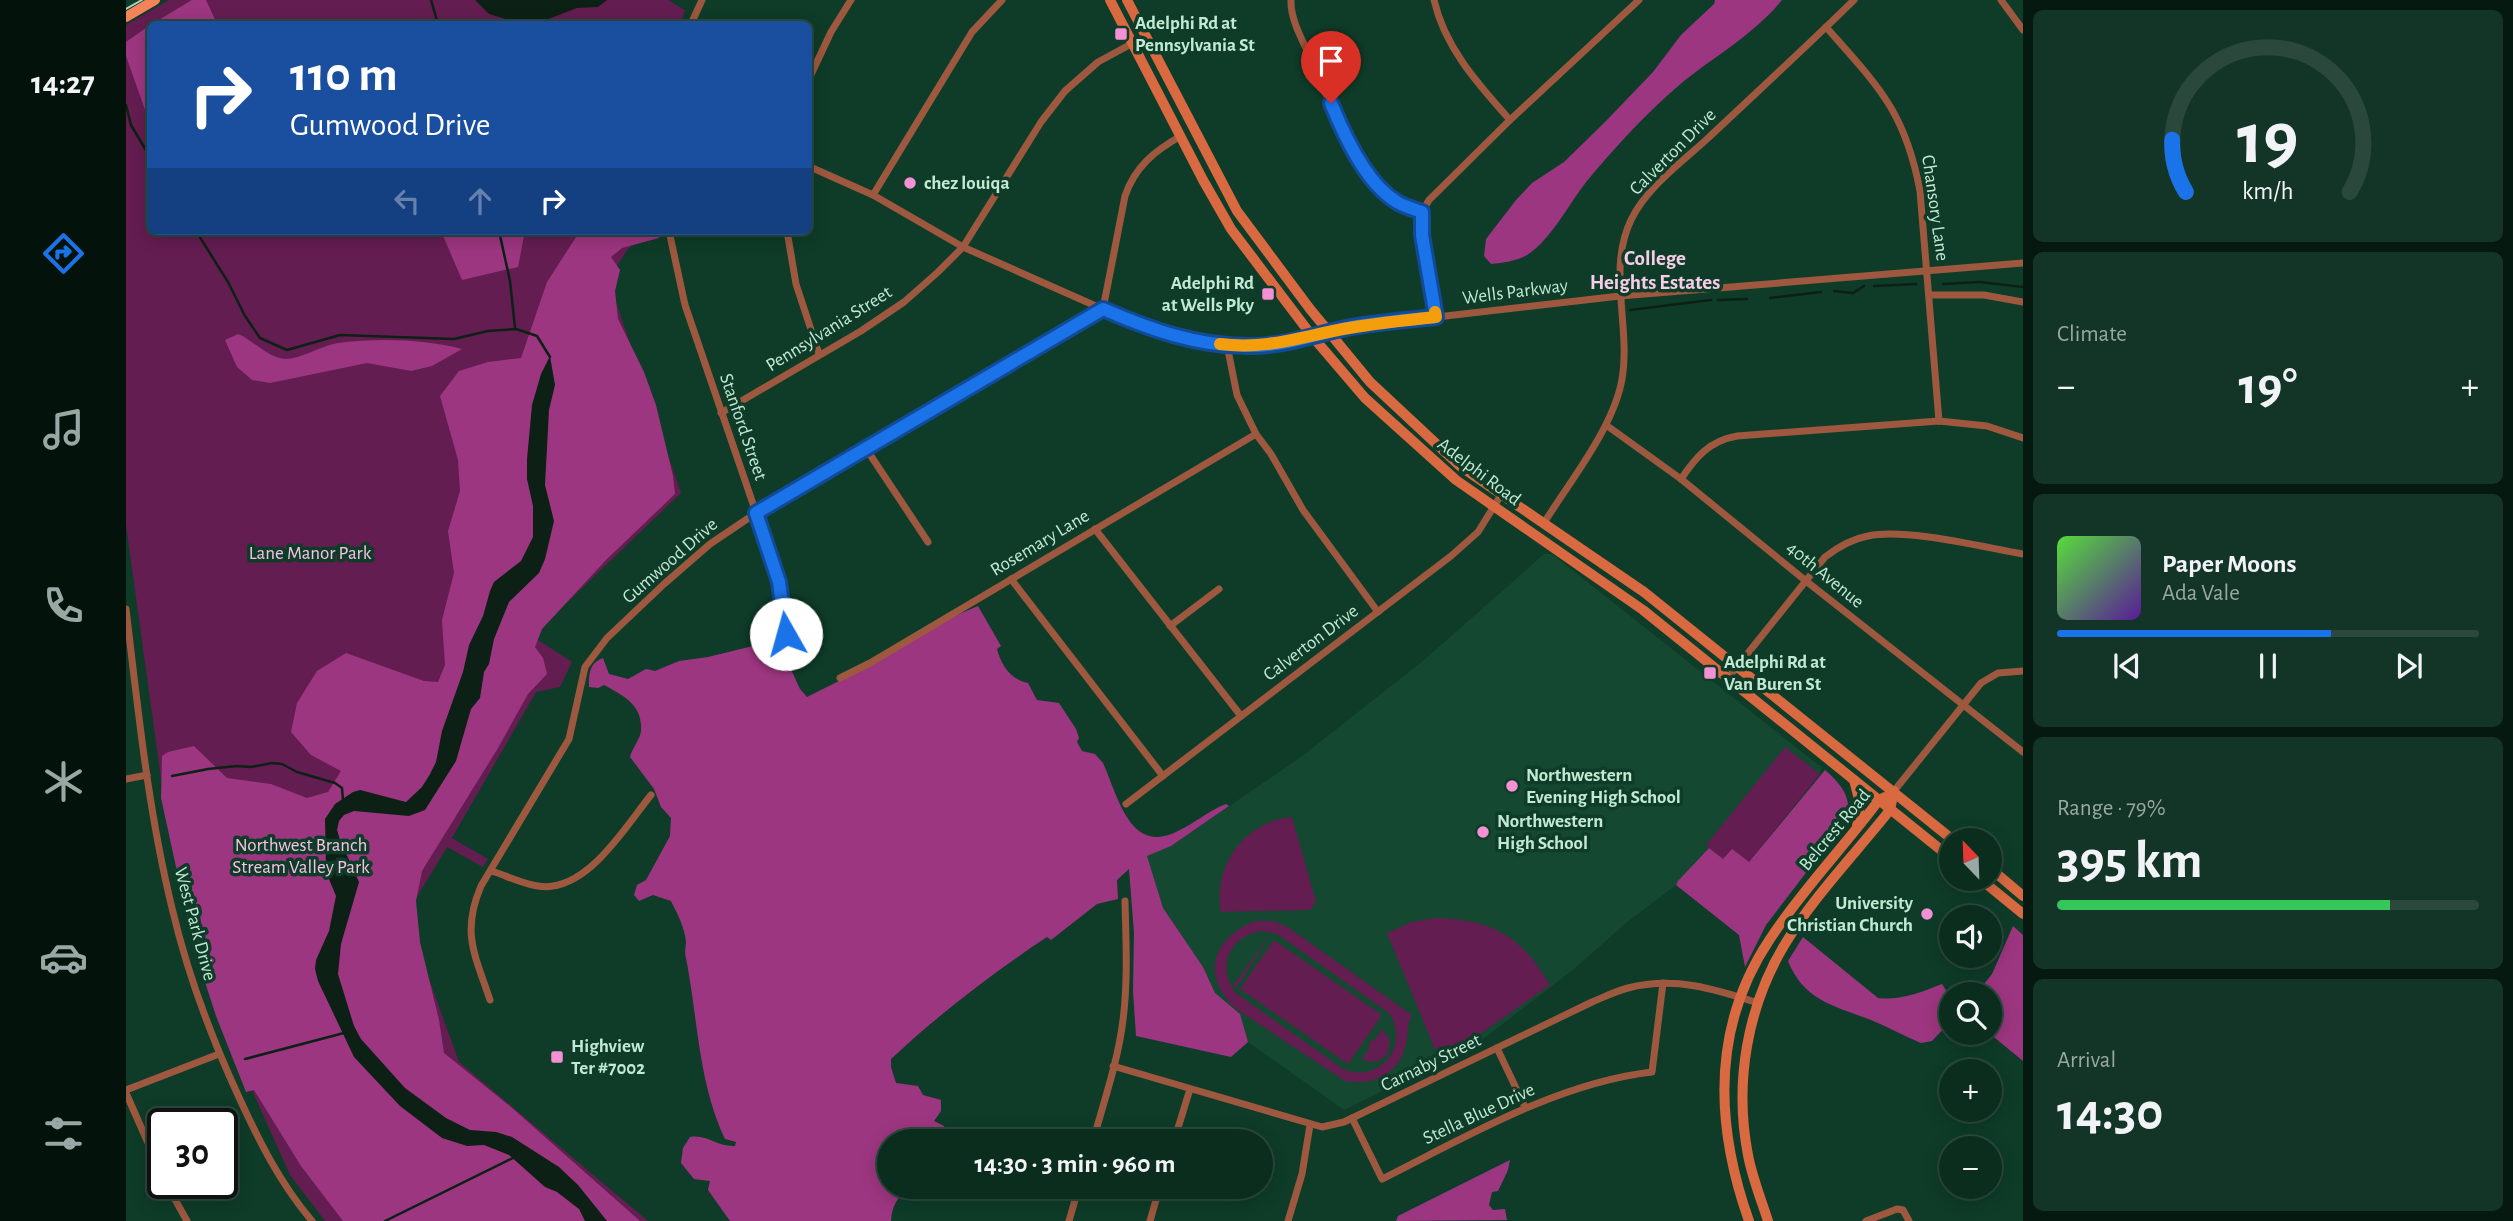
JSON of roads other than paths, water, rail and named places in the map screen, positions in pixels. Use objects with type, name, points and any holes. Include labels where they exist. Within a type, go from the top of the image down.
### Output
[{"type":"main road","points":[[126,17],[155,0]]},
{"type":"main road","name":"Adelphi Road","points":[[1110,0],[1231,229],[1352,385],[1442,469],[1611,586],[1939,849]]},
{"type":"main road","name":"Adelphi Road","points":[[1127,0],[1237,211],[1328,332],[1370,382],[1460,466],[1644,592],[1939,828]]},
{"type":"main road","points":[[1854,779],[1860,803],[1860,815],[1855,831]]},
{"type":"main road","name":"Belcrest Road","points":[[1749,1221],[1730,1159],[1724,1106],[1726,1058],[1740,998],[1769,939],[1879,800],[1894,791]]},
{"type":"main road","name":"Belcrest Road","points":[[1768,1221],[1748,1157],[1742,1107],[1746,1045],[1758,1003],[1773,965],[1791,934],[1890,810],[1894,791]]},
{"type":"main road","points":[[2002,879],[2023,896]]},
{"type":"main road","points":[[1995,891],[2023,914]]},
{"type":"street","points":[[692,21],[702,0]]},
{"type":"street","points":[[812,72],[831,32],[851,0]]},
{"type":"street","points":[[873,195],[972,32],[1002,0]]},
{"type":"street","points":[[1292,0],[1292,12],[1338,121],[1355,152],[1380,189],[1396,202],[1422,212]]},
{"type":"street","points":[[1434,0],[1441,25],[1451,46],[1510,120]]},
{"type":"street","points":[[1436,317],[1422,235],[1422,212],[1434,193],[1639,0]]},
{"type":"street","name":"Calverton Drive","points":[[1544,523],[1606,425],[1617,399],[1624,352],[1620,296],[1624,240],[1638,208],[1685,159],[1854,0]]},
{"type":"street","points":[[2001,0],[2023,30]]},
{"type":"street","name":"Chansory Lane","points":[[1826,27],[1881,90],[1907,136],[1920,191],[1939,421]]},
{"type":"street","name":"Pennsylvania Street","points":[[721,413],[861,331],[904,302],[952,260],[1057,100],[1073,82],[1098,62],[1133,43]]},
{"type":"street","points":[[1103,309],[1125,196],[1130,183],[1139,167],[1153,154],[1181,136]]},
{"type":"street","name":"Wells Parkway","points":[[812,168],[873,195],[963,247],[1103,309],[1165,333],[1227,345],[1267,345],[1328,332],[1436,317],[1620,296],[2023,263]]},
{"type":"street","name":"Stanford Street","points":[[670,235],[685,305],[779,582],[786,634]]},
{"type":"street","points":[[788,235],[796,284],[819,354]]},
{"type":"street","points":[[1930,295],[1984,295],[2023,302]]},
{"type":"street","name":"Gumwood Drive","points":[[490,1000],[475,957],[470,926],[477,897],[569,739],[582,675],[589,661],[629,616],[691,559],[756,513],[1103,309]]},
{"type":"street","points":[[1227,345],[1237,395],[1256,434],[1276,462],[1303,510],[1378,612]]},
{"type":"street","points":[[1681,479],[1700,452],[1729,438],[1939,421],[1987,426],[2023,439]]},
{"type":"street","name":"40th Avenue","points":[[1606,425],[1681,479],[2023,752]]},
{"type":"street","name":"Rosemary Lane","points":[[840,678],[870,663],[1256,434]]},
{"type":"street","points":[[865,447],[928,542]]},
{"type":"street","name":"Calverton Drive","points":[[1126,804],[1465,544],[1478,532],[1501,495]]},
{"type":"street","points":[[1095,529],[1241,716]]},
{"type":"street","points":[[1728,678],[1825,557],[1836,548],[1868,536],[1916,536],[2023,554]]},
{"type":"street","points":[[1011,579],[1163,776]]},
{"type":"street","points":[[1170,626],[1219,589]]},
{"type":"street","name":"West Park Drive","points":[[126,609],[147,775],[172,908],[193,981],[219,1054],[264,1151],[289,1192],[312,1221]]},
{"type":"street","points":[[1894,791],[1982,683],[1991,676],[2023,671]]},
{"type":"street","points":[[126,779],[147,775]]},
{"type":"street","points":[[492,872],[540,887],[558,885],[578,877],[596,863],[651,795]]},
{"type":"street","points":[[1096,1129],[1120,1038],[1125,998],[1125,901]]},
{"type":"street","name":"Carnaby Street","points":[[1113,1066],[1322,1127],[1352,1118],[1592,1002],[1628,988],[1663,983],[1698,986],[1758,1003]]},
{"type":"street","name":"Stella Blue Drive","points":[[1352,1118],[1382,1179],[1525,1107],[1582,1088],[1652,1072],[1663,983]]},
{"type":"street","points":[[1497,1048],[1525,1107]]},
{"type":"street","points":[[147,1140],[126,1091],[219,1054]]},
{"type":"street","points":[[1178,1129],[1190,1089]]},
{"type":"street","points":[[1288,1221],[1302,1174],[1310,1125]]},
{"type":"street","points":[[175,1199],[187,1221]]},
{"type":"street","points":[[1069,1221],[1075,1199]]},
{"type":"street","points":[[1150,1221],[1156,1199]]},
{"type":"street","points":[[1866,1221],[1897,1209],[1903,1210],[1909,1221]]},
{"type":"waterway","points":[[431,0],[437,21]]},
{"type":"waterway","points":[[126,105],[131,125],[147,152]]},
{"type":"waterway","points":[[199,235],[260,338],[287,350],[340,335],[454,339],[488,331],[516,329],[537,336],[550,357]]},
{"type":"waterway","points":[[500,235],[510,281],[515,328]]},
{"type":"waterway","points":[[1943,284],[1980,282],[2023,287]]},
{"type":"waterway","points":[[1874,286],[1916,284]]},
{"type":"waterway","points":[[1834,291],[1853,293],[1864,286]]},
{"type":"waterway","points":[[1770,298],[1821,292]]},
{"type":"waterway","points":[[1718,300],[1747,299]]},
{"type":"waterway","points":[[1630,310],[1711,300]]},
{"type":"waterway","points":[[172,776],[208,769],[282,764],[297,772],[335,783],[342,788],[343,801]]},
{"type":"waterway","points":[[245,1059],[344,1033]]},
{"type":"waterway","points":[[385,1221],[513,1158]]},
{"type":"tram line","points":[[126,9],[142,0]]},
{"type":"place","name":"Adelphi Rd at Pennsylvania St","points":[[1121,34]]},
{"type":"place","name":"chez louiqa","points":[[910,183]]},
{"type":"place","name":"Adelphi Rd at Wells Pky","points":[[1268,294]]},
{"type":"place","name":"Adelphi Rd at Van Buren St","points":[[1710,673]]},
{"type":"place","name":"Northwestern Evening High School","points":[[1512,786]]},
{"type":"place","name":"Northwestern High School","points":[[1483,832]]},
{"type":"place","name":"University Christian Church","points":[[1927,914]]},
{"type":"place","name":"Highview Ter #7002","points":[[557,1057]]},
{"type":"district","name":"College Heights Estates","points":[[1655,270]]},
{"type":"park label","name":"Lane Manor Park","points":[[310,553]]},
{"type":"park label","name":"Northwest Branch Stream Valley Park","points":[[301,856]]}]
